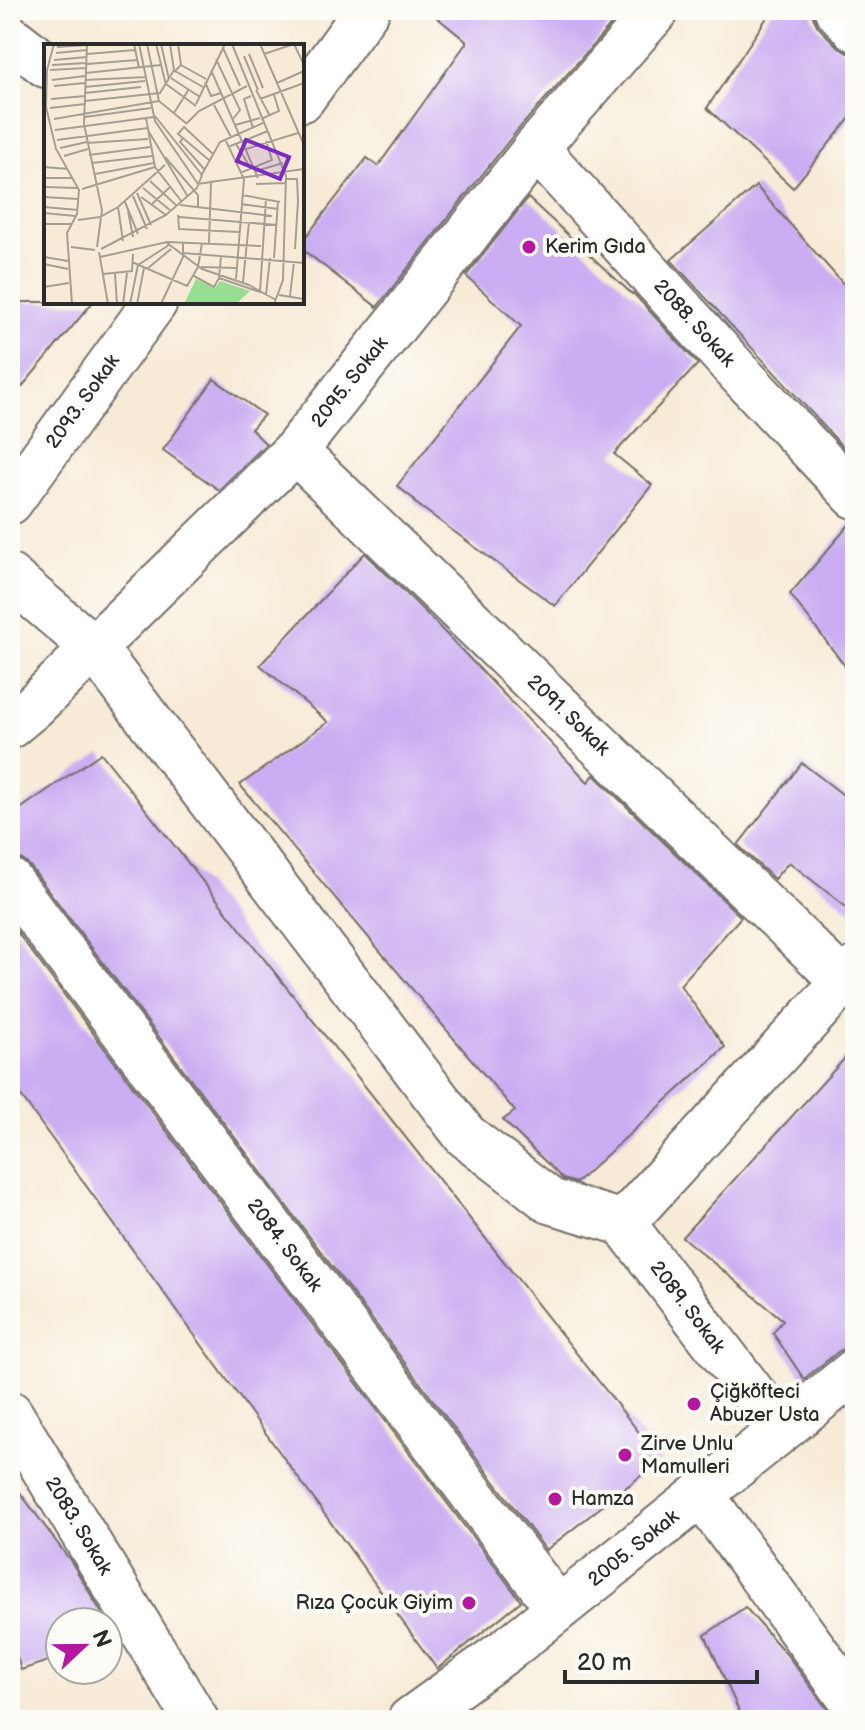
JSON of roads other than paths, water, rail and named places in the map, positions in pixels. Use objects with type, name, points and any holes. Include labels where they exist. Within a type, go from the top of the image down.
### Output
[{"type":"street","points":[[304,96],[367,10]]},
{"type":"street","name":"2095. Sokak","points":[[10,726],[295,451],[536,148],[657,10]]},
{"type":"street","points":[[837,10],[855,29]]},
{"type":"street","points":[[10,37],[44,63]]},
{"type":"street","name":"2088. Sokak","points":[[536,148],[855,496]]},
{"type":"street","name":"2093. Sokak","points":[[10,502],[154,304]]},
{"type":"street","name":"2091. Sokak","points":[[295,451],[849,974]]},
{"type":"street","points":[[10,577],[94,648],[465,1135],[550,1201],[623,1223],[849,974]]},
{"type":"street","name":"2084. Sokak","points":[[10,881],[558,1608]]},
{"type":"street","name":"2089. Sokak","points":[[623,1223],[781,1430]]},
{"type":"street","name":"2005. Sokak","points":[[410,1720],[508,1649],[855,1371]]},
{"type":"street","name":"2083. Sokak","points":[[10,1413],[196,1720]]},
{"type":"street","points":[[701,1494],[855,1705]]},
{"type":"place","name":"Kerim Gıda","points":[[529,247]]},
{"type":"place","name":"Çiğköfteci Abuzer Usta","points":[[694,1404]]},
{"type":"place","name":"Zirve Unlu Mamulleri","points":[[625,1455]]},
{"type":"place","name":"Hamza","points":[[555,1499]]},
{"type":"place","name":"Rıza Çocuk Giyim","points":[[469,1603]]}]
